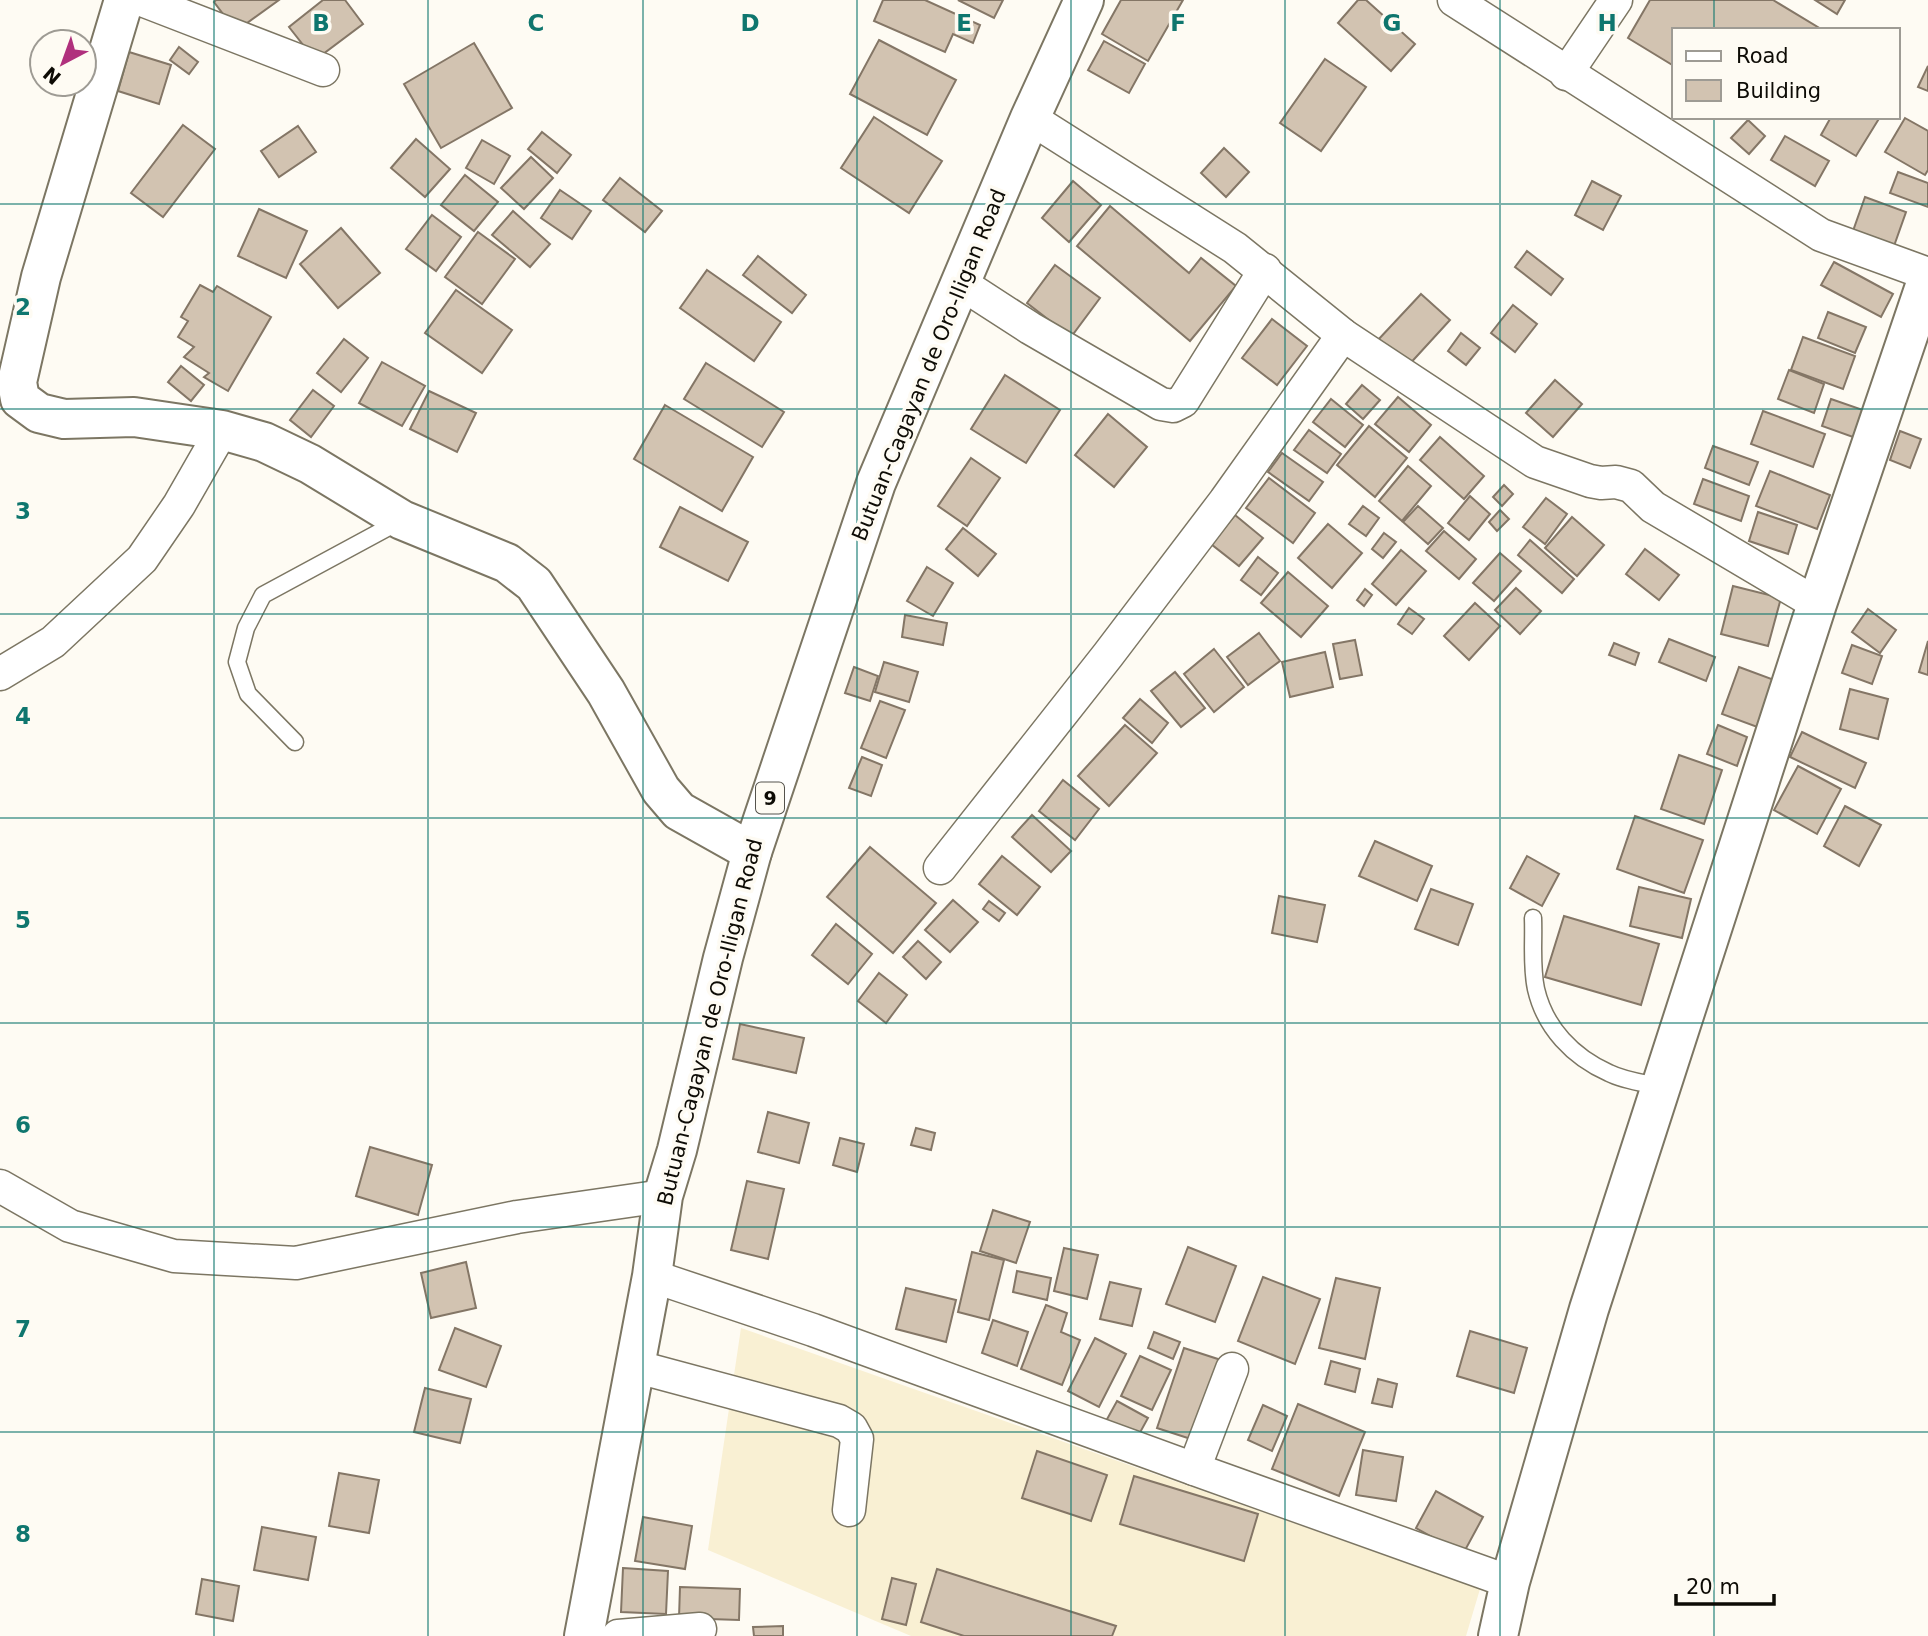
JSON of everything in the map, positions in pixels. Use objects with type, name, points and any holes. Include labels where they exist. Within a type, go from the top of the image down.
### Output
[{"type":"main road","points":[[124,0],[41,277],[16,382],[20,400],[39,413],[64,419],[134,417],[222,430],[264,442],[310,464],[402,520],[499,559],[534,584],[606,692],[661,790],[679,811],[752,852]]},
{"type":"main road","name":"Butuan-Cagayan de Oro-Iligan Road","points":[[584,1636],[652,1276],[663,1196],[752,852],[876,483],[1030,118],[1084,0]]},
{"type":"main road","points":[[1498,1636],[1510,1582],[1589,1309],[1817,604],[1928,275]]},
{"type":"street","points":[[142,0],[323,70]]},
{"type":"street","points":[[1454,0],[1821,236],[1928,275]]},
{"type":"street","points":[[1566,74],[1616,0]]},
{"type":"street","points":[[1030,118],[1235,248],[1343,335],[1535,462],[1590,481],[1616,482],[1631,486],[1653,507],[1817,604]]},
{"type":"street","points":[[962,284],[1161,404],[1173,406],[1182,401],[1265,270]]},
{"type":"street","points":[[940,868],[1209,523],[1343,335]]},
{"type":"street","points":[[0,674],[53,642],[142,559],[179,505],[222,430]]},
{"type":"street","points":[[0,1186],[70,1226],[174,1256],[296,1263],[517,1217],[663,1196]]},
{"type":"street","points":[[652,1276],[813,1330],[1510,1582]]},
{"type":"street","points":[[634,1366],[839,1421],[851,1428],[857,1439],[849,1510]]},
{"type":"street","points":[[1194,1469],[1232,1369]]},
{"type":"street","points":[[618,1636],[700,1629]]},
{"type":"lane","points":[[295,742],[248,694],[237,662],[246,628],[263,595],[402,520]]},
{"type":"lane","points":[[1533,918],[1536,989],[1546,1019],[1564,1042],[1610,1074],[1662,1087]]},
{"type":"shaded area","points":[[741,1328],[1480,1589],[1466,1636],[911,1636],[708,1550]]},
{"type":"building","points":[[279,0],[236,31],[214,2]]},
{"type":"building","points":[[323,0],[345,0],[363,24],[315,60],[289,27]]},
{"type":"building","points":[[883,0],[925,0],[980,25],[973,43],[953,34],[945,52],[874,21]]},
{"type":"building","points":[[958,0],[1003,0],[994,18]]},
{"type":"building","points":[[1121,0],[1183,0],[1148,61],[1102,34]]},
{"type":"building","points":[[1358,0],[1366,0],[1415,44],[1391,71],[1338,23]]},
{"type":"building","points":[[1650,0],[1773,0],[1819,28],[1672,28],[1672,65],[1628,38]]},
{"type":"building","points":[[1815,0],[1845,0],[1837,14]]},
{"type":"building","points":[[879,40],[956,80],[927,135],[850,94]]},
{"type":"building","points":[[1104,41],[1145,64],[1129,93],[1088,70]]},
{"type":"building","points":[[474,43],[512,108],[441,148],[404,84]]},
{"type":"building","points":[[179,47],[198,62],[189,74],[170,60]]},
{"type":"building","points":[[129,52],[171,65],[159,104],[118,91]]},
{"type":"building","points":[[1325,59],[1366,87],[1321,151],[1280,123]]},
{"type":"building","points":[[1928,66],[1928,91],[1918,87]]},
{"type":"building","points":[[874,117],[942,161],[909,213],[841,168]]},
{"type":"building","points":[[1905,118],[1928,131],[1928,170],[1925,175],[1885,152]]},
{"type":"building","points":[[1830,119],[1879,119],[1856,156],[1821,135]]},
{"type":"building","points":[[1748,120],[1765,136],[1749,154],[1731,138]]},
{"type":"building","points":[[183,125],[215,149],[163,217],[131,193]]},
{"type":"building","points":[[298,126],[316,152],[279,177],[261,151]]},
{"type":"building","points":[[542,132],[571,155],[557,173],[528,149]]},
{"type":"building","points":[[1785,136],[1829,161],[1815,186],[1771,160]]},
{"type":"building","points":[[416,139],[450,169],[425,197],[391,168]]},
{"type":"building","points":[[482,140],[510,156],[494,184],[466,168]]},
{"type":"building","points":[[1224,148],[1249,172],[1226,197],[1201,173]]},
{"type":"building","points":[[531,157],[553,178],[524,209],[501,188]]},
{"type":"building","points":[[1898,172],[1928,183],[1928,207],[1890,193]]},
{"type":"building","points":[[465,175],[498,202],[474,231],[441,205]]},
{"type":"building","points":[[620,178],[662,211],[645,232],[603,200]]},
{"type":"building","points":[[1073,181],[1101,205],[1069,242],[1042,218]]},
{"type":"building","points":[[1592,181],[1621,196],[1603,230],[1575,215]]},
{"type":"building","points":[[560,190],[591,211],[572,239],[541,218]]},
{"type":"building","points":[[1865,197],[1906,212],[1894,246],[1853,231]]},
{"type":"building","points":[[1110,206],[1189,273],[1201,258],[1236,286],[1190,341],[1077,246]]},
{"type":"building","points":[[259,209],[307,231],[286,278],[238,256]]},
{"type":"building","points":[[513,211],[550,244],[530,267],[492,235]]},
{"type":"building","points":[[432,215],[461,237],[436,271],[406,249]]},
{"type":"building","points":[[341,228],[380,273],[338,308],[300,264]]},
{"type":"building","points":[[478,232],[515,259],[482,304],[445,277]]},
{"type":"building","points":[[1527,251],[1563,279],[1551,295],[1515,267]]},
{"type":"building","points":[[758,256],[806,295],[792,313],[743,275]]},
{"type":"building","points":[[1834,262],[1893,294],[1881,317],[1821,285]]},
{"type":"building","points":[[1055,265],[1100,298],[1071,337],[1027,303]]},
{"type":"building","points":[[707,270],[781,322],[754,361],[680,308]]},
{"type":"building","points":[[200,285],[213,292],[217,286],[271,317],[228,391],[204,377],[209,373],[184,357],[194,347],[178,337],[188,321],[181,317]]},
{"type":"building","points":[[456,290],[512,330],[482,373],[425,333]]},
{"type":"building","points":[[1421,294],[1450,320],[1406,368],[1377,341]]},
{"type":"building","points":[[1513,305],[1537,324],[1515,352],[1491,333]]},
{"type":"building","points":[[1828,312],[1866,327],[1855,353],[1818,338]]},
{"type":"building","points":[[1272,319],[1307,346],[1277,385],[1242,358]]},
{"type":"building","points":[[1461,333],[1480,348],[1466,365],[1448,351]]},
{"type":"building","points":[[1803,337],[1855,356],[1843,389],[1791,370]]},
{"type":"building","points":[[344,339],[368,358],[341,392],[317,373]]},
{"type":"building","points":[[382,362],[425,386],[402,426],[359,403]]},
{"type":"building","points":[[706,363],[784,412],[762,447],[684,399]]},
{"type":"building","points":[[181,366],[204,385],[191,401],[168,382]]},
{"type":"building","points":[[1789,370],[1824,384],[1814,413],[1778,399]]},
{"type":"building","points":[[1005,375],[1060,410],[1026,463],[971,429]]},
{"type":"building","points":[[1555,380],[1582,404],[1553,437],[1526,413]]},
{"type":"building","points":[[1362,385],[1380,400],[1363,419],[1346,404]]},
{"type":"building","points":[[313,390],[334,406],[311,437],[290,420]]},
{"type":"building","points":[[429,391],[476,413],[457,452],[410,429]]},
{"type":"building","points":[[1398,397],[1431,425],[1409,452],[1375,424]]},
{"type":"building","points":[[1331,399],[1363,425],[1345,447],[1313,422]]},
{"type":"building","points":[[1831,399],[1863,410],[1853,437],[1822,426]]},
{"type":"building","points":[[665,405],[753,457],[722,511],[634,459]]},
{"type":"building","points":[[1763,411],[1825,434],[1813,467],[1751,444]]},
{"type":"building","points":[[1108,414],[1147,447],[1114,487],[1075,455]]},
{"type":"building","points":[[1369,426],[1407,458],[1375,497],[1337,465]]},
{"type":"building","points":[[1309,430],[1341,454],[1327,473],[1294,450]]},
{"type":"building","points":[[1900,431],[1921,439],[1910,468],[1890,460]]},
{"type":"building","points":[[1440,437],[1484,476],[1464,499],[1420,460]]},
{"type":"building","points":[[1713,446],[1758,462],[1749,485],[1705,468]]},
{"type":"building","points":[[1282,453],[1323,482],[1309,501],[1268,472]]},
{"type":"building","points":[[971,458],[1000,478],[967,526],[938,506]]},
{"type":"building","points":[[1408,466],[1431,486],[1402,521],[1379,501]]},
{"type":"building","points":[[1770,471],[1830,495],[1817,529],[1756,506]]},
{"type":"building","points":[[1269,478],[1315,513],[1293,543],[1246,508]]},
{"type":"building","points":[[1703,479],[1749,496],[1741,521],[1694,504]]},
{"type":"building","points":[[1504,485],[1513,494],[1502,506],[1493,497]]},
{"type":"building","points":[[1470,496],[1490,514],[1469,540],[1448,523]]},
{"type":"building","points":[[1546,498],[1567,514],[1545,544],[1523,527]]},
{"type":"building","points":[[1363,506],[1379,518],[1366,536],[1349,524]]},
{"type":"building","points":[[1418,506],[1443,528],[1428,544],[1403,522]]},
{"type":"building","points":[[680,507],[748,542],[728,581],[660,547]]},
{"type":"building","points":[[1500,510],[1509,519],[1497,531],[1489,522]]},
{"type":"building","points":[[1758,512],[1797,525],[1788,554],[1749,541]]},
{"type":"building","points":[[1235,515],[1263,538],[1239,566],[1211,544]]},
{"type":"building","points":[[1572,517],[1604,545],[1577,576],[1545,548]]},
{"type":"building","points":[[1328,524],[1362,553],[1332,588],[1298,558]]},
{"type":"building","points":[[963,528],[996,554],[978,576],[946,549]]},
{"type":"building","points":[[1444,531],[1476,559],[1459,579],[1426,551]]},
{"type":"building","points":[[1384,533],[1396,542],[1383,558],[1372,549]]},
{"type":"building","points":[[1530,540],[1574,579],[1562,593],[1518,555]]},
{"type":"building","points":[[1645,549],[1679,575],[1659,600],[1626,574]]},
{"type":"building","points":[[1401,550],[1426,571],[1396,605],[1372,584]]},
{"type":"building","points":[[1500,553],[1521,571],[1494,601],[1473,583]]},
{"type":"building","points":[[1258,557],[1278,573],[1261,595],[1241,580]]},
{"type":"building","points":[[927,567],[953,583],[933,616],[907,601]]},
{"type":"building","points":[[1288,572],[1328,606],[1301,637],[1261,603]]},
{"type":"building","points":[[1733,586],[1781,598],[1768,646],[1721,634]]},
{"type":"building","points":[[1516,588],[1541,611],[1520,634],[1495,610]]},
{"type":"building","points":[[1365,589],[1372,595],[1364,606],[1357,600]]},
{"type":"building","points":[[1475,603],[1500,626],[1469,660],[1444,636]]},
{"type":"building","points":[[1409,608],[1424,619],[1412,634],[1398,624]]},
{"type":"building","points":[[1868,609],[1896,630],[1880,653],[1852,632]]},
{"type":"building","points":[[905,615],[947,623],[943,645],[902,637]]},
{"type":"building","points":[[1259,633],[1280,661],[1248,685],[1227,657]]},
{"type":"building","points":[[1669,639],[1715,657],[1706,681],[1659,662]]},
{"type":"building","points":[[1355,640],[1362,675],[1340,679],[1333,644]]},
{"type":"building","points":[[1928,641],[1928,675],[1919,672]]},
{"type":"building","points":[[1614,643],[1639,653],[1635,665],[1609,655]]},
{"type":"building","points":[[1852,645],[1882,656],[1872,684],[1842,673]]},
{"type":"building","points":[[1214,649],[1244,687],[1214,712],[1184,674]]},
{"type":"building","points":[[1325,652],[1333,687],[1290,697],[1282,662]]},
{"type":"building","points":[[884,662],[918,672],[909,702],[875,692]]},
{"type":"building","points":[[854,667],[878,676],[870,701],[845,693]]},
{"type":"building","points":[[1739,667],[1777,681],[1760,728],[1722,714]]},
{"type":"building","points":[[1175,672],[1205,708],[1181,727],[1151,691]]},
{"type":"building","points":[[1850,689],[1888,699],[1878,739],[1840,729]]},
{"type":"building","points":[[1140,699],[1168,723],[1152,743],[1123,718]]},
{"type":"building","points":[[880,701],[905,710],[886,758],[861,748]]},
{"type":"building","points":[[1125,725],[1157,753],[1109,806],[1078,776]]},
{"type":"building","points":[[1718,725],[1747,737],[1737,766],[1707,754]]},
{"type":"building","points":[[1802,732],[1866,763],[1855,788],[1790,757]]},
{"type":"building","points":[[1679,755],[1722,770],[1704,824],[1661,809]]},
{"type":"building","points":[[862,757],[882,765],[871,796],[849,788]]},
{"type":"building","points":[[1798,766],[1841,789],[1817,834],[1774,810]]},
{"type":"building","points":[[1063,780],[1099,809],[1075,840],[1039,811]]},
{"type":"building","points":[[1845,806],[1881,825],[1859,866],[1824,846]]},
{"type":"building","points":[[1032,815],[1071,851],[1051,872],[1012,837]]},
{"type":"building","points":[[1635,816],[1703,840],[1684,893],[1617,869]]},
{"type":"building","points":[[1375,841],[1432,866],[1417,901],[1359,876]]},
{"type":"building","points":[[870,847],[936,903],[893,953],[827,897]]},
{"type":"building","points":[[1002,856],[1040,887],[1017,915],[979,884]]},
{"type":"building","points":[[1527,856],[1559,874],[1542,906],[1510,888]]},
{"type":"building","points":[[1639,887],[1691,899],[1682,938],[1630,926]]},
{"type":"building","points":[[1431,889],[1473,904],[1458,945],[1415,929]]},
{"type":"building","points":[[1279,896],[1325,905],[1317,942],[1272,933]]},
{"type":"building","points":[[953,900],[978,922],[950,952],[925,930]]},
{"type":"building","points":[[989,901],[1005,913],[999,921],[983,909]]},
{"type":"building","points":[[1564,916],[1659,944],[1641,1005],[1545,977]]},
{"type":"building","points":[[836,924],[872,954],[848,984],[812,955]]},
{"type":"building","points":[[918,941],[941,962],[926,979],[903,957]]},
{"type":"building","points":[[879,973],[907,995],[886,1023],[858,1001]]},
{"type":"building","points":[[740,1024],[804,1038],[796,1073],[733,1059]]},
{"type":"building","points":[[768,1112],[809,1123],[799,1163],[758,1152]]},
{"type":"building","points":[[916,1128],[935,1133],[931,1150],[911,1145]]},
{"type":"building","points":[[840,1138],[864,1144],[857,1172],[833,1165]]},
{"type":"building","points":[[370,1147],[432,1165],[418,1215],[356,1196]]},
{"type":"building","points":[[747,1181],[784,1189],[768,1259],[731,1250]]},
{"type":"building","points":[[993,1210],[1030,1222],[1016,1263],[980,1251]]},
{"type":"building","points":[[1188,1247],[1236,1266],[1215,1322],[1166,1304]]},
{"type":"building","points":[[1064,1248],[1098,1255],[1087,1299],[1054,1291]]},
{"type":"building","points":[[972,1252],[1004,1260],[989,1320],[958,1312]]},
{"type":"building","points":[[466,1262],[476,1308],[431,1318],[421,1273]]},
{"type":"building","points":[[1017,1271],[1051,1278],[1047,1300],[1013,1292]]},
{"type":"building","points":[[1263,1277],[1320,1299],[1295,1364],[1238,1341]]},
{"type":"building","points":[[1336,1278],[1380,1288],[1365,1359],[1319,1348]]},
{"type":"building","points":[[1110,1282],[1141,1289],[1132,1326],[1100,1319]]},
{"type":"building","points":[[906,1288],[956,1300],[946,1342],[896,1329]]},
{"type":"building","points":[[1046,1305],[1067,1313],[1061,1332],[1080,1340],[1062,1385],[1021,1369]]},
{"type":"building","points":[[993,1320],[1028,1332],[1017,1366],[982,1353]]},
{"type":"building","points":[[455,1328],[501,1346],[486,1387],[439,1370]]},
{"type":"building","points":[[1470,1331],[1527,1348],[1514,1393],[1457,1376]]},
{"type":"building","points":[[1154,1332],[1180,1342],[1173,1359],[1148,1348]]},
{"type":"building","points":[[1095,1338],[1126,1354],[1099,1407],[1068,1391]]},
{"type":"building","points":[[1184,1348],[1224,1361],[1197,1441],[1157,1428]]},
{"type":"building","points":[[1140,1356],[1171,1370],[1152,1410],[1121,1396]]},
{"type":"building","points":[[1331,1361],[1360,1369],[1355,1392],[1325,1384]]},
{"type":"building","points":[[1378,1379],[1397,1384],[1392,1407],[1372,1403]]},
{"type":"building","points":[[425,1388],[471,1399],[460,1443],[414,1432]]},
{"type":"building","points":[[1117,1401],[1148,1418],[1137,1438],[1106,1421]]},
{"type":"building","points":[[1298,1404],[1365,1432],[1339,1496],[1272,1469]]},
{"type":"building","points":[[1263,1405],[1287,1416],[1272,1451],[1248,1440]]},
{"type":"building","points":[[1363,1450],[1403,1457],[1396,1501],[1356,1495]]},
{"type":"building","points":[[1037,1451],[1107,1475],[1091,1521],[1022,1498]]},
{"type":"building","points":[[339,1473],[379,1480],[369,1533],[329,1526]]},
{"type":"building","points":[[1134,1476],[1258,1514],[1244,1561],[1120,1524]]},
{"type":"building","points":[[1436,1491],[1483,1517],[1463,1554],[1416,1528]]},
{"type":"building","points":[[643,1517],[692,1526],[685,1569],[635,1561]]},
{"type":"building","points":[[262,1527],[316,1537],[308,1580],[254,1570]]},
{"type":"building","points":[[623,1568],[668,1571],[666,1614],[621,1612]]},
{"type":"building","points":[[937,1569],[1116,1626],[1112,1636],[964,1636],[921,1622]]},
{"type":"building","points":[[892,1578],[916,1584],[906,1625],[882,1619]]},
{"type":"building","points":[[202,1579],[239,1586],[233,1621],[196,1614]]},
{"type":"building","points":[[680,1587],[740,1589],[739,1620],[679,1618]]},
{"type":"building","points":[[783,1626],[783,1636],[754,1636],[753,1627]]}]
